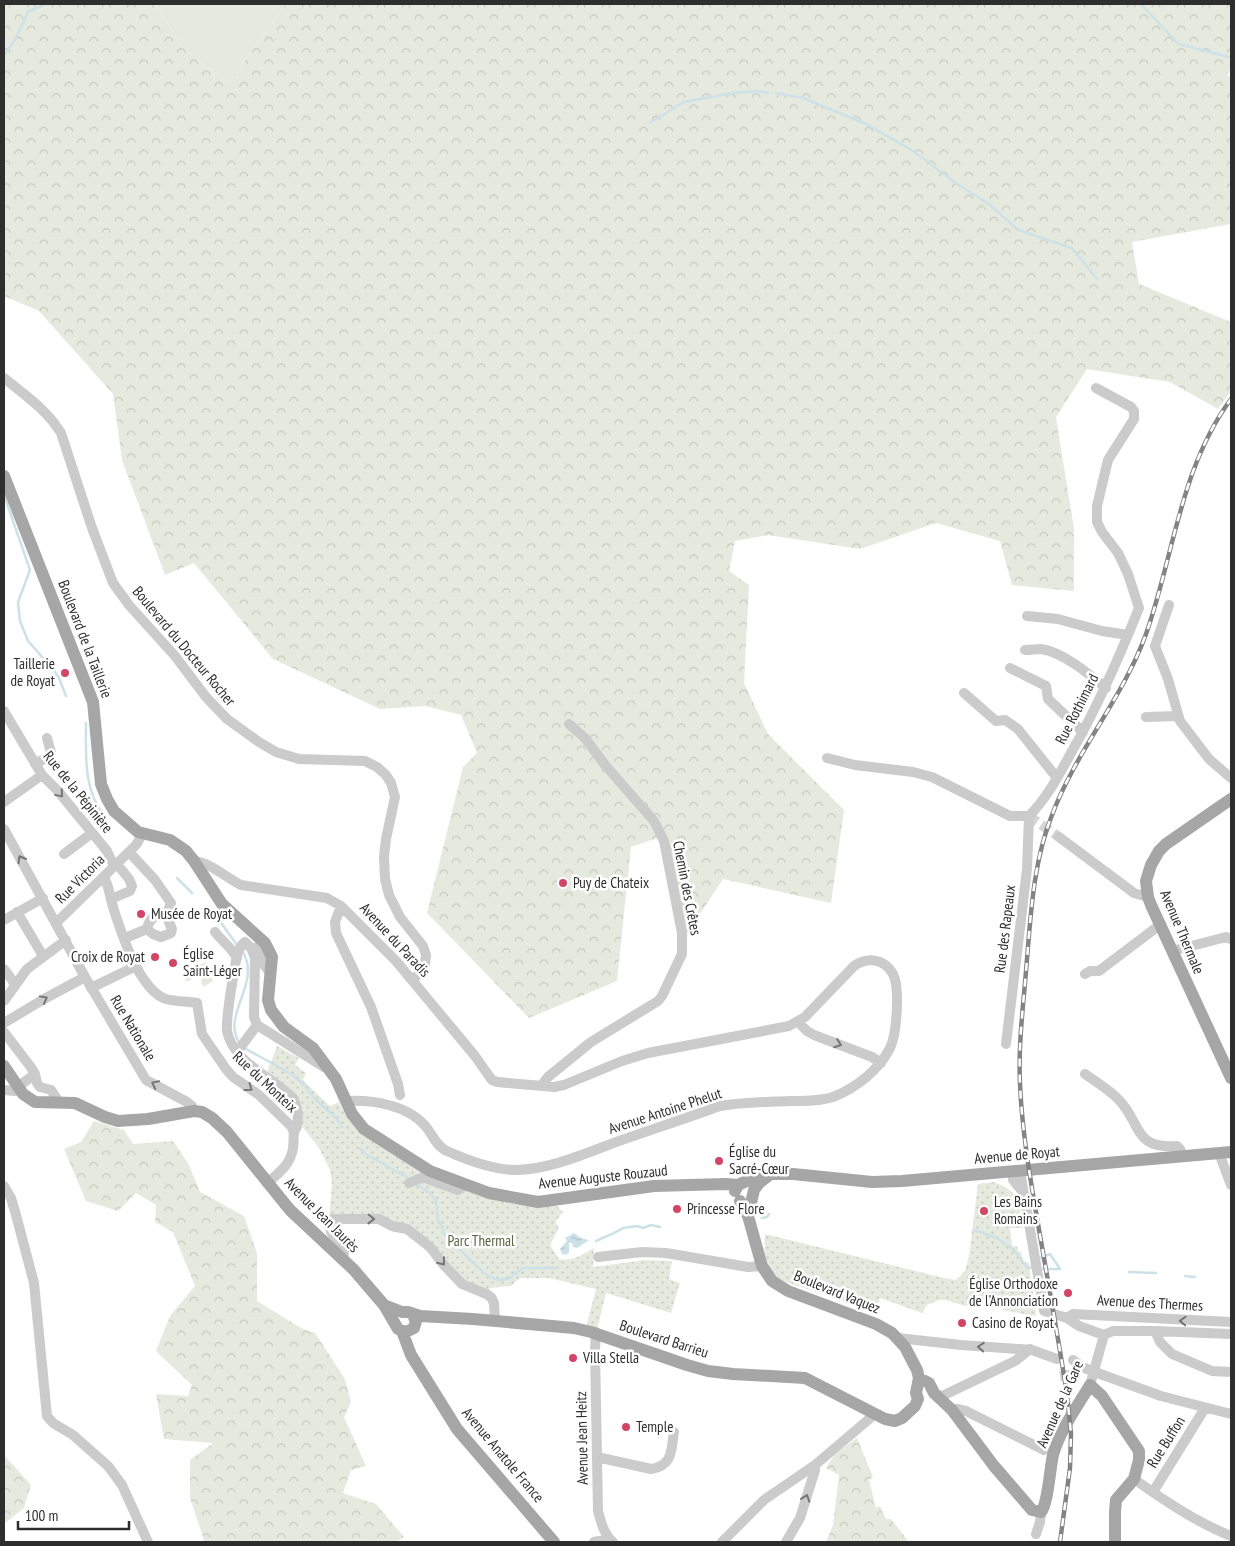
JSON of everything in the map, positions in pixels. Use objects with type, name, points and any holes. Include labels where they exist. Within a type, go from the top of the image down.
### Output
[{"type":"main road","name":"Boulevard de la Taillerie","points":[[4,476],[93,702],[101,784],[107,799],[114,811],[132,828],[170,840],[186,851],[222,904],[266,943],[272,956],[271,974]]},
{"type":"main road","name":"Avenue Thermale","points":[[1231,800],[1166,844],[1159,851],[1148,875],[1146,889],[1172,951],[1231,1078]]},
{"type":"main road","name":"Avenue Auguste Rouzaud","points":[[271,974],[268,1000],[270,1010],[284,1027],[313,1048],[332,1072],[358,1124],[430,1171],[489,1193],[538,1202],[654,1186],[715,1184],[744,1193]]},
{"type":"main road","points":[[4,1066],[19,1088],[28,1098],[35,1102],[81,1104],[104,1117],[118,1121],[148,1119],[194,1111]]},
{"type":"main road","name":"Avenue Jean Jaurès","points":[[194,1111],[202,1112],[217,1121],[290,1210],[342,1258],[384,1304],[407,1322]]},
{"type":"main road","name":"Avenue de Royat","points":[[744,1193],[753,1178],[770,1174],[893,1182],[1225,1152]]},
{"type":"main road","name":"Boulevard Vaquez","points":[[744,1193],[748,1216],[762,1266],[772,1281],[784,1289],[876,1324],[898,1338],[914,1361],[919,1378]]},
{"type":"main road","name":"Boulevard Barrieu","points":[[407,1322],[455,1317],[574,1328],[708,1371],[805,1378],[890,1421],[902,1418],[916,1406],[918,1399],[916,1393]]},
{"type":"main road","name":"Avenue Anatole France","points":[[407,1322],[416,1361],[457,1429],[554,1542]]},
{"type":"main road","points":[[937,1395],[916,1393],[919,1378],[929,1383],[994,1466],[1032,1510],[1041,1512]]},
{"type":"main road","points":[[1090,1385],[1102,1396],[1139,1451],[1140,1460],[1134,1479],[1116,1500],[1114,1512],[1115,1542]]},
{"type":"main road","name":"Avenue de la Gare","points":[[1041,1512],[1046,1502],[1048,1482],[1056,1447],[1090,1385]]},
{"type":"street","name":"Boulevard du Docteur Rocher","points":[[4,378],[53,420],[61,433],[92,528],[113,583],[129,605],[175,656],[211,703],[227,719],[258,742],[276,752],[299,760],[365,761],[377,767],[386,775],[391,783],[395,798],[386,839],[384,857],[385,879],[389,895],[400,917],[423,946],[426,955],[426,964],[422,971],[412,980]]},
{"type":"street","name":"Rue Rothimard","points":[[1029,816],[1039,806],[1057,778],[1083,732],[1106,688],[1139,608],[1128,574],[1118,553],[1097,522],[1097,506],[1108,460],[1134,419],[1134,411],[1131,407],[1096,388]]},
{"type":"street","points":[[1169,605],[1155,646],[1168,679],[1178,716],[1209,759],[1231,778]]},
{"type":"street","points":[[1027,616],[1058,619],[1102,631],[1128,635]]},
{"type":"street","points":[[1025,650],[1040,649],[1050,652],[1086,672],[1106,688]]},
{"type":"street","points":[[1010,668],[1046,686],[1048,698],[1083,732]]},
{"type":"street","points":[[964,693],[996,721],[1005,720],[1018,729],[1057,778]]},
{"type":"street","name":"Rue de la Pépinière","points":[[4,711],[42,774],[107,851],[115,865],[129,879]]},
{"type":"street","points":[[1146,717],[1178,716]]},
{"type":"street","name":"Chemin des Crêtes","points":[[541,1086],[548,1077],[591,1042],[658,1001],[682,954],[682,933],[664,841],[659,830],[585,738],[569,724]]},
{"type":"street","points":[[35,764],[52,753],[47,738]]},
{"type":"street","points":[[827,758],[855,765],[913,772],[932,777],[1010,816],[1029,816]]},
{"type":"street","points":[[4,802],[42,774]]},
{"type":"street","name":"Rue des Rapeaux","points":[[1006,1044],[1027,869],[1029,816]]},
{"type":"street","name":"Rue Nationale","points":[[4,829],[85,978],[146,1080],[188,1102],[194,1111]]},
{"type":"street","points":[[64,854],[92,833]]},
{"type":"street","name":"Rue Victoria","points":[[56,922],[136,845],[143,833]]},
{"type":"street","points":[[1059,837],[1134,894],[1148,897]]},
{"type":"street","points":[[129,852],[155,880],[171,903],[166,915],[172,929],[170,933],[161,937],[147,929]]},
{"type":"street","name":"Avenue du Paradis","points":[[194,861],[204,862],[240,885],[327,898],[341,906],[396,961],[492,1080],[541,1086]]},
{"type":"street","points":[[111,899],[130,891],[132,886],[129,879],[144,868]]},
{"type":"street","points":[[91,988],[136,966],[124,938],[104,877]]},
{"type":"street","points":[[4,920],[40,894]]},
{"type":"street","points":[[341,906],[335,922],[336,933],[371,1007],[398,1084],[400,1095]]},
{"type":"street","points":[[17,912],[43,956]]},
{"type":"street","points":[[147,929],[152,918],[161,914],[166,915]]},
{"type":"street","points":[[1084,974],[1090,971],[1099,971],[1161,924]]},
{"type":"street","points":[[124,938],[147,929]]},
{"type":"street","points":[[214,932],[231,948],[251,948],[255,958],[254,1018],[256,1025],[332,1072]]},
{"type":"street","points":[[1172,951],[1226,937],[1231,938]]},
{"type":"street","points":[[4,1001],[27,968],[66,940]]},
{"type":"street","points":[[268,1183],[282,1171],[289,1162],[293,1152],[294,1132],[298,1127],[295,1102],[293,1098],[266,1075],[255,1070],[241,1047],[232,1043],[227,1031],[240,949],[250,942],[256,946],[264,965],[271,974]]},
{"type":"street","name":"Avenue Antoine Phelut","points":[[347,1101],[361,1100],[399,1108],[422,1122],[434,1140],[444,1150],[478,1162],[515,1170],[555,1164],[720,1106],[743,1102],[820,1100],[833,1097],[864,1079],[881,1063],[890,1049],[897,1023],[893,974],[886,965],[877,961],[868,960],[861,962],[854,966],[805,1017],[789,1026],[648,1053],[622,1061],[564,1085],[554,1087],[541,1086]]},
{"type":"street","name":"Rue du Monteix","points":[[136,966],[147,983],[159,995],[166,999],[197,1003],[200,1011],[202,1034],[215,1054],[233,1077],[259,1095],[291,1126],[294,1132]]},
{"type":"street","points":[[4,969],[15,984]]},
{"type":"street","points":[[4,1023],[44,999],[85,978]]},
{"type":"street","points":[[798,1022],[814,1035],[872,1057],[881,1063]]},
{"type":"street","points":[[241,1047],[256,1025]]},
{"type":"street","points":[[4,1032],[34,1074],[40,1087],[51,1090],[60,1102]]},
{"type":"street","points":[[4,1090],[15,1091],[34,1074]]},
{"type":"street","points":[[1085,1074],[1119,1100],[1146,1141],[1162,1147],[1177,1146],[1180,1148],[1183,1156]]},
{"type":"street","points":[[1225,1152],[1231,1185]]},
{"type":"street","name":"Avenue des Thermes","points":[[1016,1171],[1013,1180],[1023,1192],[1044,1311],[1067,1318],[1079,1326],[1104,1336]]},
{"type":"street","points":[[409,1183],[423,1177],[458,1190],[467,1185]]},
{"type":"street","points":[[4,1186],[16,1215],[34,1283],[47,1416],[53,1423],[81,1441],[108,1466],[122,1485],[148,1542]]},
{"type":"street","points":[[342,1258],[345,1248],[336,1240],[331,1232],[330,1222],[332,1220],[379,1219],[399,1229],[407,1229],[430,1247],[462,1284],[491,1297],[494,1303],[495,1321]]},
{"type":"street","points":[[598,1257],[642,1252],[666,1253],[751,1268],[762,1266]]},
{"type":"street","name":"Avenue des Thermes","points":[[1067,1318],[1073,1314],[1231,1322]]},
{"type":"street","points":[[1104,1336],[1113,1331],[1231,1334]]},
{"type":"street","points":[[1155,1331],[1160,1342],[1172,1354],[1212,1371],[1231,1372]]},
{"type":"street","name":"Avenue Jean Heitz","points":[[594,1542],[611,1541],[598,1511],[596,1334]]},
{"type":"street","name":"Avenue de la Gare","points":[[1090,1385],[1104,1336]]},
{"type":"street","points":[[898,1338],[953,1345],[1030,1350],[1057,1359]]},
{"type":"street","points":[[937,1395],[1015,1361],[1030,1350]]},
{"type":"street","points":[[1073,1360],[1082,1367],[1161,1396],[1231,1414]]},
{"type":"street","name":"Rue Buffon","points":[[1153,1492],[1205,1408]]},
{"type":"street","points":[[952,1410],[966,1411],[1044,1450]]},
{"type":"street","points":[[722,1542],[764,1500],[815,1465],[874,1414]]},
{"type":"street","points":[[597,1457],[651,1469],[660,1468],[669,1460],[674,1432]]},
{"type":"street","points":[[786,1542],[800,1518],[812,1482],[815,1465]]},
{"type":"street","points":[[1134,1479],[1210,1528],[1231,1536]]},
{"type":"street","points":[[1036,1534],[1041,1512]]},
{"type":"green space","points":[[4,4],[156,4],[182,47],[228,84],[286,4],[1231,4],[1231,68],[1227,75],[1231,78],[1231,224],[1132,242],[1139,284],[1231,322],[1231,391],[1218,409],[1170,382],[1087,369],[1056,417],[1074,529],[1074,591],[1012,585],[1000,541],[936,523],[860,549],[768,535],[735,541],[729,571],[749,585],[744,683],[768,734],[844,810],[831,903],[723,879],[686,935],[663,836],[631,847],[617,981],[529,1018],[427,913],[463,767],[477,753],[461,715],[425,706],[380,709],[273,659],[194,563],[165,575],[122,460],[113,394],[39,311],[4,296]]},
{"type":"green space","points":[[156,4],[286,4],[228,84],[182,47]]},
{"type":"green space","points":[[205,963],[209,972],[202,975],[197,973],[195,966]]},
{"type":"green space","points":[[193,967],[196,974],[194,978],[186,982],[183,973]]},
{"type":"green space","points":[[210,974],[213,981],[203,987],[201,981],[203,977]]},
{"type":"green space","name":"Parc Thermal","points":[[277,1046],[299,1058],[295,1065],[306,1073],[303,1080],[330,1106],[339,1102],[348,1119],[359,1132],[423,1173],[555,1204],[563,1212],[556,1221],[558,1230],[550,1245],[559,1259],[574,1258],[594,1248],[593,1267],[645,1260],[672,1261],[669,1279],[680,1283],[671,1313],[606,1293],[596,1334],[585,1331],[596,1289],[549,1278],[520,1278],[511,1286],[490,1288],[499,1321],[488,1297],[458,1284],[427,1249],[405,1233],[394,1232],[378,1220],[329,1218],[332,1185],[330,1170],[319,1148],[301,1125],[298,1105],[267,1072]]},
{"type":"green space","points":[[94,1121],[124,1130],[133,1144],[173,1141],[188,1163],[200,1192],[244,1216],[257,1253],[257,1301],[301,1328],[315,1333],[345,1379],[351,1402],[344,1417],[366,1466],[351,1470],[343,1493],[376,1504],[404,1537],[396,1542],[202,1542],[204,1540],[190,1498],[190,1460],[213,1443],[164,1439],[156,1394],[188,1396],[192,1385],[156,1351],[170,1316],[195,1286],[173,1232],[155,1222],[156,1205],[136,1193],[118,1211],[86,1201],[64,1149],[81,1142]]},
{"type":"green space","points":[[994,1182],[1014,1194],[1019,1205],[1023,1228],[1010,1228],[1012,1246],[1017,1246],[1023,1261],[1029,1263],[1036,1316],[1002,1310],[1001,1305],[993,1299],[965,1306],[946,1300],[939,1300],[927,1305],[922,1313],[880,1298],[875,1312],[783,1281],[769,1267],[765,1254],[765,1234],[956,1280],[965,1271],[969,1256],[978,1184]]},
{"type":"green space","points":[[857,1438],[873,1477],[869,1480],[876,1508],[880,1506],[886,1519],[891,1519],[909,1542],[826,1542],[833,1525],[839,1475],[826,1468],[835,1454]]},
{"type":"green space","points":[[4,1455],[31,1485],[24,1508],[4,1524]]},
{"type":"water","points":[[574,1233],[581,1238],[589,1240],[577,1248],[573,1247],[572,1243],[569,1243],[569,1253],[566,1255],[562,1254],[560,1249],[567,1241],[565,1238]]},
{"type":"waterway","points":[[4,56],[17,36],[28,12],[45,4]]},
{"type":"waterway","points":[[1141,4],[1178,44],[1229,57]]},
{"type":"waterway","points":[[650,123],[684,102],[732,93],[758,91],[768,93]]},
{"type":"waterway","points":[[776,93],[803,98],[866,124],[913,151],[957,184],[989,204],[1018,230],[1072,248],[1097,279]]},
{"type":"waterway","points":[[4,495],[30,570],[18,602],[20,621],[28,641],[53,669],[59,678],[66,696]]},
{"type":"waterway","points":[[86,723],[86,760],[89,784],[98,807],[105,817]]},
{"type":"waterway","points":[[177,878],[192,893]]},
{"type":"waterway","points":[[216,916],[237,945]]},
{"type":"waterway","points":[[239,1042],[235,1032],[235,1021],[248,974],[247,962],[242,951]]},
{"type":"waterway","points":[[246,1049],[293,1075],[336,1118],[342,1127]]},
{"type":"waterway","points":[[360,1149],[410,1179]]},
{"type":"waterway","points":[[416,1184],[430,1193],[436,1201],[438,1222],[442,1226],[443,1233],[485,1274],[497,1280],[508,1279],[523,1268],[555,1268]]},
{"type":"waterway","points":[[762,1218],[767,1217],[769,1214]]},
{"type":"waterway","points":[[596,1241],[623,1228],[637,1226],[643,1228],[651,1225],[660,1227]]},
{"type":"waterway","points":[[974,1230],[997,1238],[1014,1250],[1027,1267],[1033,1268]]},
{"type":"waterway","points":[[1038,1259],[1050,1254],[1060,1269]]},
{"type":"waterway","points":[[1039,1269],[1060,1269]]},
{"type":"waterway","points":[[1129,1272],[1156,1273]]},
{"type":"waterway","points":[[1185,1276],[1195,1277]]},
{"type":"tunnel","points":[[1029,816],[1059,837]]},
{"type":"tunnel","points":[[1060,1376],[1076,1374]]},
{"type":"railway","points":[[1060,1542],[1070,1468],[1071,1434],[1057,1330],[1027,1154],[1020,1084],[1022,1021],[1034,886],[1041,850],[1052,815],[1062,791],[1136,658],[1156,604],[1189,483],[1200,454],[1214,426],[1231,399]]},
{"type":"place","name":"Taillerie de Royat","points":[[65,673]]},
{"type":"place","name":"Puy de Chateix","points":[[563,883]]},
{"type":"place","name":"Musée de Royat","points":[[141,914]]},
{"type":"place","name":"Croix de Royat","points":[[155,957]]},
{"type":"place","name":"Église Saint-Léger","points":[[173,963]]},
{"type":"place","name":"Église du Sacré-Cœur","points":[[719,1161]]},
{"type":"place","name":"Princesse Flore","points":[[677,1209]]},
{"type":"place","name":"Les Bains Romains","points":[[984,1211]]},
{"type":"place","name":"Église Orthodoxe de l'Annonciation","points":[[1068,1293]]},
{"type":"place","name":"Casino de Royat","points":[[962,1323]]},
{"type":"place","name":"Villa Stella","points":[[573,1358]]},
{"type":"place","name":"Temple","points":[[626,1427]]}]
